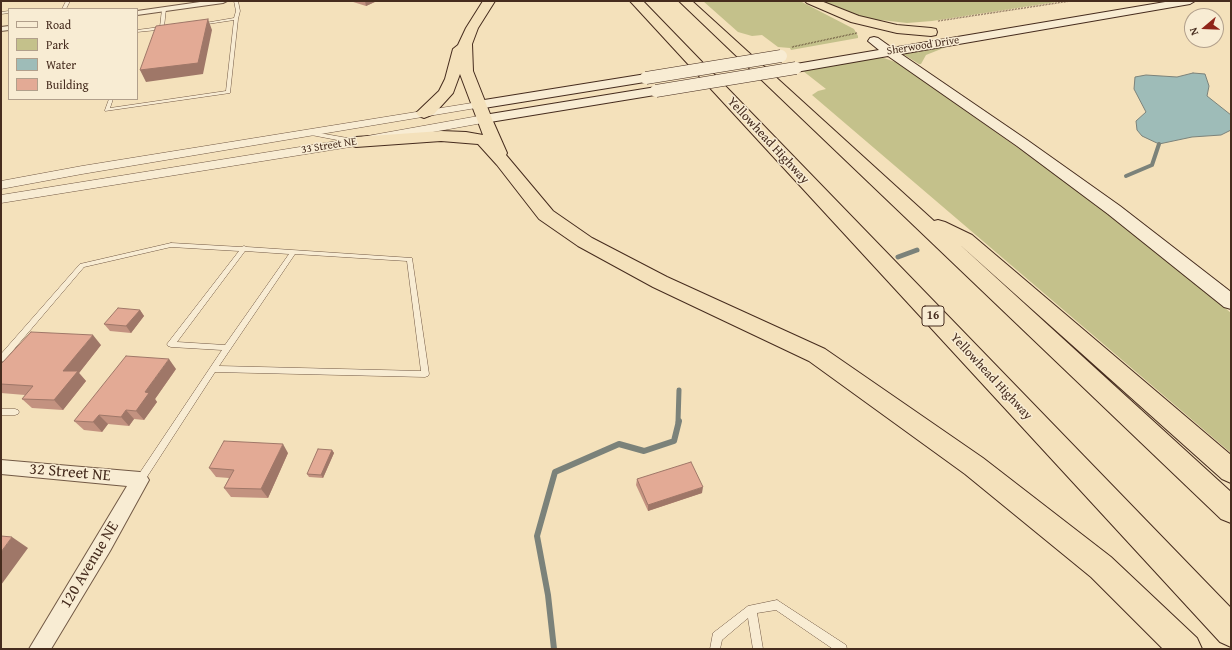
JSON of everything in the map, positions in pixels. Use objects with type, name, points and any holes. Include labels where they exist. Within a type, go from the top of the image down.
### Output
[{"type":"highway","points":[[424,113],[429,111],[446,92],[452,79],[459,50],[465,44],[472,28],[489,1]]},
{"type":"highway","name":"Yellowhead Highway","points":[[636,1],[1231,631]]},
{"type":"highway","points":[[685,1],[1231,510]]},
{"type":"highway","points":[[810,1],[855,18],[897,30],[936,28]]},
{"type":"highway","points":[[810,1],[838,16],[870,41]]},
{"type":"highway","points":[[465,44],[466,71],[481,112],[503,161]]},
{"type":"highway","points":[[356,142],[422,137],[466,137],[483,140],[503,161],[546,215],[585,242],[660,282],[816,355],[974,466],[1101,567],[1186,649]]},
{"type":"highway","points":[[916,215],[965,240],[1231,471]]},
{"type":"main road","name":"Sherwood Drive","points":[[656,91],[1190,1]]},
{"type":"main road","name":"Sherwood Drive","points":[[870,41],[936,28]]},
{"type":"main road","points":[[938,84],[928,62],[935,53],[952,47],[1012,32]]},
{"type":"main road","points":[[870,41],[890,52],[938,84],[1141,230],[1231,302]]},
{"type":"main road","name":"33 Street NE","points":[[481,112],[646,78],[787,53]]},
{"type":"main road","name":"33 Street NE","points":[[481,112],[656,91]]},
{"type":"street","points":[[138,13],[223,1]]},
{"type":"street","name":"33 Street NE","points":[[1,185],[424,113],[481,112]]},
{"type":"street","name":"33 Street NE","points":[[1,199],[356,142],[481,112]]},
{"type":"street","name":"32 Street NE","points":[[1,467],[140,480]]},
{"type":"street","name":"120 Avenue NE","points":[[39,649],[103,546],[140,480]]},
{"type":"lane","points":[[110,100],[107,110],[228,92],[238,11],[236,1]]},
{"type":"lane","points":[[162,28],[164,9]]},
{"type":"lane","points":[[199,24],[236,19]]},
{"type":"lane","points":[[138,31],[169,28]]},
{"type":"lane","points":[[304,133],[356,142]]},
{"type":"lane","points":[[1,359],[82,265],[171,245],[244,248],[410,259],[425,374],[212,369]]},
{"type":"lane","points":[[227,348],[171,344],[244,248]]},
{"type":"lane","points":[[140,480],[212,369],[293,252]]},
{"type":"lane","points":[[1,412],[15,412]]},
{"type":"lane","points":[[715,649],[717,637],[751,609],[777,605],[842,649]]},
{"type":"lane","points":[[751,609],[758,649]]},
{"type":"path","points":[[936,28],[1070,1]]},
{"type":"path","points":[[787,53],[856,33]]},
{"type":"green space","points":[[703,1],[800,1],[854,29],[858,38],[791,50],[790,48],[778,47],[762,35],[752,36],[738,32]]},
{"type":"green space","points":[[823,1],[1063,1],[932,21],[907,23],[881,20],[879,22],[848,13]]},
{"type":"green space","points":[[946,47],[926,55],[921,64],[903,54]]},
{"type":"green space","points":[[881,57],[898,63],[1069,184],[1155,249],[1231,313],[1231,453],[812,95],[818,91],[826,89],[803,71]]},
{"type":"water","points":[[1193,73],[1205,74],[1209,86],[1207,96],[1231,115],[1231,130],[1221,135],[1192,137],[1159,144],[1142,136],[1137,130],[1136,121],[1146,112],[1134,89],[1135,77],[1146,75],[1177,77]]},
{"type":"building","points":[[208,19],[198,63],[140,70],[156,26]]},
{"type":"building","points":[[118,308],[140,310],[126,326],[104,324]]},
{"type":"building","points":[[31,332],[93,335],[63,371],[78,371],[54,400],[22,399],[33,386],[1,384],[1,364]]},
{"type":"building","points":[[126,356],[169,359],[145,392],[149,393],[136,411],[126,410],[121,417],[99,415],[93,422],[74,421]]},
{"type":"building","points":[[224,441],[283,444],[261,489],[224,488],[234,470],[209,468]]},
{"type":"building","points":[[318,449],[332,450],[321,475],[307,474]]},
{"type":"building","points":[[691,462],[703,487],[648,505],[637,479]]},
{"type":"building","points":[[1,536],[12,537],[1,552]]},
{"type":"waterway","points":[[1126,176],[1152,165],[1159,144]]},
{"type":"waterway","points":[[898,257],[917,250]]},
{"type":"waterway","points":[[678,422],[679,390]]},
{"type":"waterway","points":[[554,649],[548,595],[537,536],[555,472],[619,444],[644,451],[674,441],[679,421]]}]
